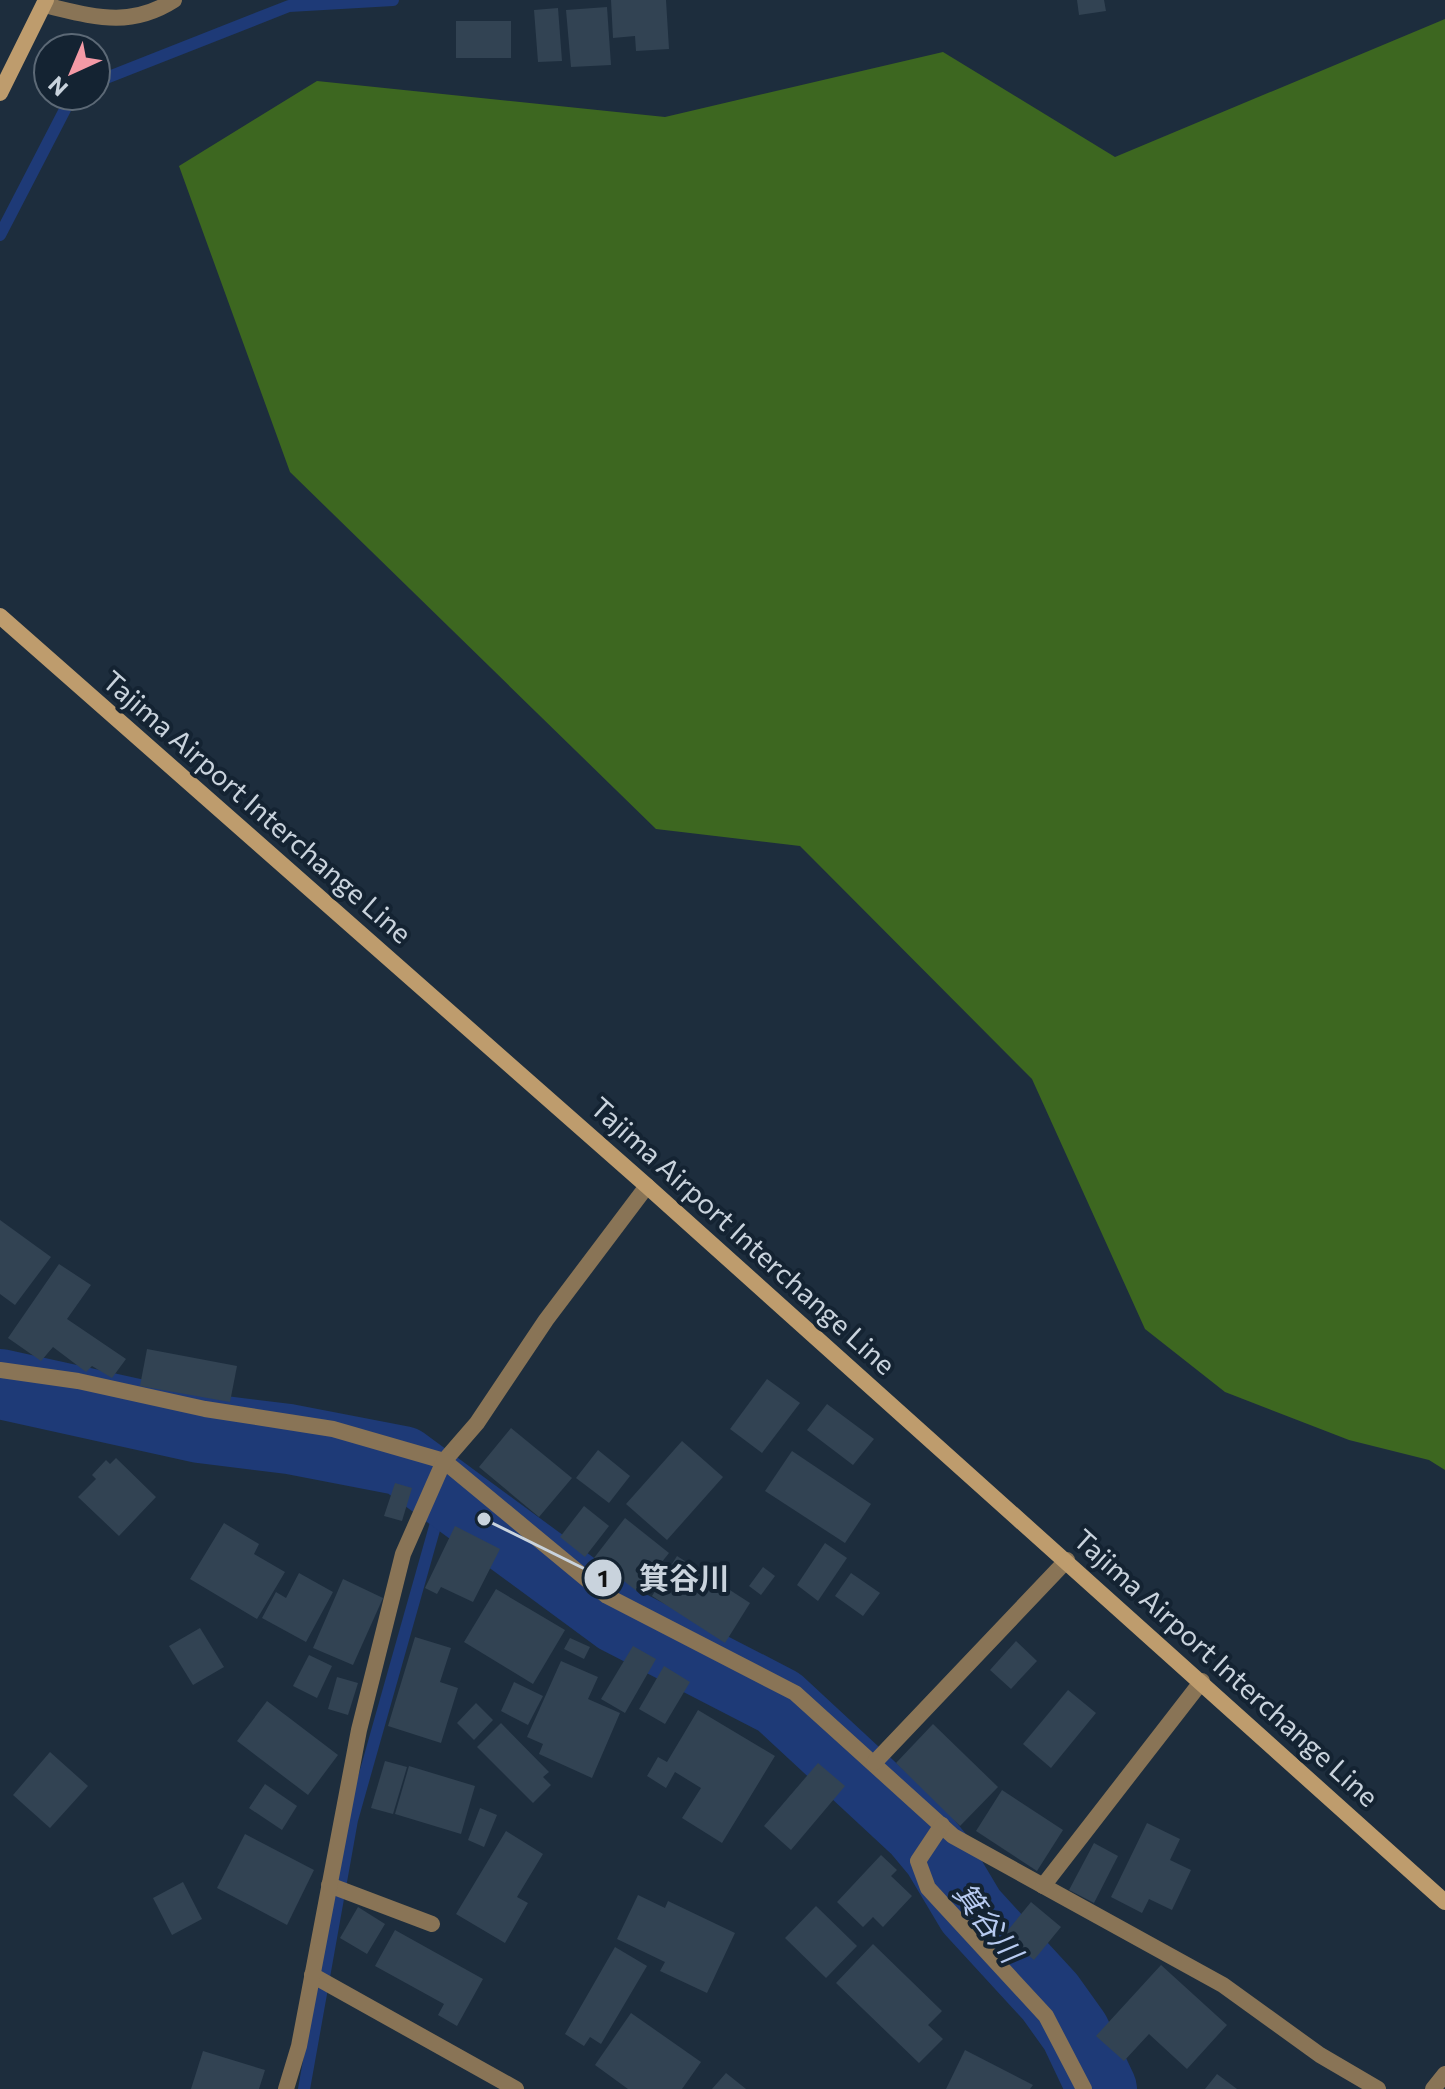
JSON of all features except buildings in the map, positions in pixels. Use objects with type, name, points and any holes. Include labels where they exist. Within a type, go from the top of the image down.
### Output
[{"type":"main road","points":[[0,93],[45,2]]},
{"type":"main road","name":"Tajima Airport Interchange Line","points":[[0,616],[647,1186],[1445,1902]]},
{"type":"street","points":[[45,2],[101,18],[150,15],[174,0]]},
{"type":"street","points":[[286,2089],[299,2046],[359,1730],[403,1554],[444,1461],[477,1423],[546,1320],[647,1186]]},
{"type":"street","points":[[0,1370],[78,1381],[205,1409],[333,1429],[444,1461],[607,1596],[795,1693],[953,1836],[1223,1985],[1320,2055],[1378,2089]]},
{"type":"street","points":[[874,1763],[1067,1560]]},
{"type":"street","points":[[1043,1886],[1202,1681]]},
{"type":"street","points":[[942,1825],[918,1861],[928,1888],[1046,2016],[1084,2089]]},
{"type":"street","points":[[329,1885],[432,1924]]},
{"type":"street","points":[[312,1975],[516,2089]]},
{"type":"street","points":[[1433,2089],[1445,2074]]},
{"type":"green space","points":[[1445,19],[1445,1470],[1429,1460],[1349,1440],[1225,1392],[1145,1329],[1032,1079],[800,846],[656,829],[290,472],[179,166],[317,81],[665,117],[943,52],[1115,157]]},
{"type":"waterway","points":[[112,76],[289,6],[393,0]]},
{"type":"waterway","points":[[0,235],[64,112]]},
{"type":"waterway","name":"箕谷川","points":[[0,1384],[200,1428],[289,1439],[403,1461],[618,1619],[779,1702],[917,1830],[937,1854],[971,1911],[1050,1997],[1075,2032],[1102,2089]]},
{"type":"waterway","points":[[304,2089],[352,1820],[445,1491]]},
{"type":"place","name":"箕谷川","points":[[484,1519]]}]
